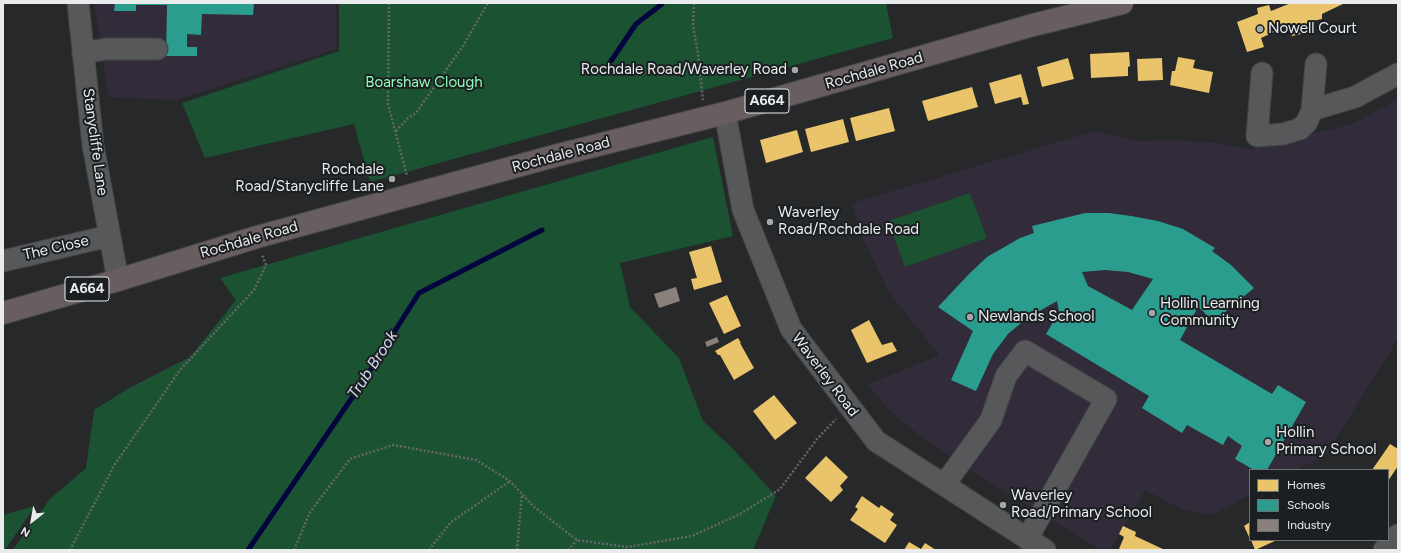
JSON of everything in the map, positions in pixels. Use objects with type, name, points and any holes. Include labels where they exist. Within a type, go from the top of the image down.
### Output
[{"type":"main road","name":"Rochdale Road","points":[[3,313],[118,280],[257,237],[411,195],[726,113],[1032,25],[1122,3]]},
{"type":"street","name":"Stanycliffe Lane","points":[[78,3],[92,145],[118,280]]},
{"type":"street","points":[[83,54],[106,49],[157,49]]},
{"type":"street","points":[[1262,73],[1257,136],[1283,134],[1300,129],[1307,122],[1312,110],[1316,64]]},
{"type":"street","points":[[1312,110],[1355,97],[1398,74]]},
{"type":"street","name":"Waverley Road","points":[[726,113],[743,210],[790,329],[876,442],[1045,550]]},
{"type":"street","name":"The Close","points":[[3,260],[109,236]]},
{"type":"street","points":[[944,485],[990,420],[1006,376],[1025,352],[1106,399],[1027,538]]},
{"type":"street","points":[[1384,550],[1398,535]]},
{"type":"path","points":[[389,3],[388,104],[411,195]]},
{"type":"path","points":[[395,131],[408,118],[416,113],[463,46],[488,3]]},
{"type":"path","points":[[694,3],[694,25],[704,118]]},
{"type":"path","points":[[70,550],[115,464],[180,370],[254,290],[266,265]]},
{"type":"path","points":[[294,550],[310,512],[350,459],[393,445],[476,460],[510,481],[533,506],[577,540],[627,547],[692,536],[740,514],[780,489],[828,425],[849,407]]},
{"type":"path","points":[[429,550],[450,524],[510,481]]},
{"type":"path","points":[[517,550],[522,494]]},
{"type":"path","points":[[568,550],[577,540]]},
{"type":"shaded area","points":[[94,3],[336,3],[337,49],[176,100],[109,97]]},
{"type":"shaded area","name":"Hollin Learning Community","points":[[1398,99],[1398,336],[1390,352],[1325,456],[1298,469],[1249,469],[1249,496],[1212,515],[1181,509],[1145,490],[1110,550],[1101,550],[989,482],[928,442],[893,414],[867,385],[939,355],[888,291],[862,236],[852,203],[1095,131],[1140,141],[1170,140],[1218,143],[1249,149],[1352,124]]},
{"type":"green space","name":"Boarshaw Clough","points":[[339,3],[886,3],[893,38],[370,182],[354,124],[205,158],[182,103],[339,51]]},
{"type":"green space","points":[[713,137],[733,236],[620,263],[630,307],[679,358],[703,421],[732,448],[776,496],[753,550],[14,550],[50,499],[86,468],[94,410],[129,388],[190,357],[236,300],[220,278]]},
{"type":"green space","points":[[970,193],[987,238],[905,267],[888,221]]},
{"type":"green space","points":[[35,506],[5,550],[3,550],[3,515]]},
{"type":"building: Homes","name":"Nowell Court","points":[[1291,3],[1345,3],[1322,14],[1322,19],[1307,22],[1310,32],[1292,36],[1287,26],[1261,38],[1264,47],[1247,52],[1237,22],[1258,14],[1257,8],[1269,5],[1271,11]]},
{"type":"building: Homes","points":[[1129,52],[1130,66],[1128,67],[1128,76],[1091,78],[1090,54]]},
{"type":"building: Homes","points":[[1178,57],[1195,60],[1193,68],[1213,72],[1209,93],[1170,85],[1172,71],[1175,71]]},
{"type":"building: Homes","points":[[1068,58],[1074,79],[1042,87],[1037,67]]},
{"type":"building: Homes","points":[[1162,58],[1163,80],[1138,81],[1137,59]]},
{"type":"building: Homes","points":[[1021,74],[1029,104],[1023,105],[1021,97],[995,104],[989,83]]},
{"type":"building: Homes","points":[[972,87],[978,107],[928,121],[922,101]]},
{"type":"building: Homes","points":[[889,108],[895,131],[856,141],[850,118]]},
{"type":"building: Homes","points":[[843,119],[849,142],[811,152],[805,129]]},
{"type":"building: Homes","points":[[797,130],[803,152],[766,163],[760,140]]},
{"type":"building: Homes","points":[[711,246],[722,282],[694,290],[691,279],[697,278],[689,252]]},
{"type":"building: Homes","points":[[727,295],[741,326],[724,334],[709,303]]},
{"type":"building: Homes","points":[[869,320],[882,345],[892,342],[897,351],[867,363],[851,330]]},
{"type":"building: Homes","points":[[738,338],[754,368],[734,380],[720,355],[718,355],[715,351]]},
{"type":"building: Homes","points":[[774,395],[797,423],[775,440],[753,411]]},
{"type":"building: Homes","points":[[1390,444],[1398,449],[1398,466],[1389,480],[1389,469],[1373,469]]},
{"type":"building: Homes","points":[[826,456],[848,477],[840,486],[843,490],[831,502],[805,478]]},
{"type":"building: Homes","points":[[862,496],[879,508],[881,505],[894,514],[890,520],[897,525],[885,543],[850,520],[858,509],[855,507]]},
{"type":"building: Homes","points":[[1249,523],[1249,537],[1244,526]]},
{"type":"building: Homes","points":[[1123,526],[1136,532],[1135,536],[1165,550],[1119,549],[1124,537],[1119,534]]},
{"type":"building: Homes","points":[[1251,541],[1275,541],[1255,550]]},
{"type":"building: Homes","points":[[909,542],[921,549],[925,543],[936,550],[904,550]]},
{"type":"building: Schools","points":[[115,3],[254,3],[253,15],[202,14],[201,35],[187,34],[187,47],[197,47],[197,56],[166,56],[167,5],[136,5],[136,11],[114,11]]},
{"type":"building: Schools","points":[[1085,213],[1109,213],[1158,221],[1183,229],[1215,248],[1212,251],[1231,265],[1254,288],[1212,323],[1204,312],[1198,307],[1180,340],[1272,394],[1278,385],[1306,402],[1268,469],[1252,469],[1235,459],[1242,446],[1228,436],[1223,445],[1187,425],[1182,433],[1142,408],[1149,396],[1046,334],[1059,312],[1057,301],[1027,318],[1008,334],[993,354],[976,391],[951,380],[973,331],[938,307],[987,257],[1020,238],[1034,233],[1032,226]],"holes":[[[1105,270],[1128,272],[1153,279],[1132,310],[1088,286],[1082,272]]]},
{"type":"building: Industry","points":[[676,287],[680,301],[659,308],[654,294]]},
{"type":"building: Industry","points":[[717,337],[719,342],[707,347],[705,342]]},
{"type":"waterway","name":"Trub Brook","points":[[611,61],[636,24],[662,3]]},
{"type":"waterway","name":"Trub Brook","points":[[248,550],[360,386],[419,293],[542,230]]},
{"type":"place","name":"Nowell Court","points":[[1260,29]]},
{"type":"place","name":"Rochdale Road/Waverley Road","points":[[795,70]]},
{"type":"place","name":"Rochdale Road/Stanycliffe Lane","points":[[392,179]]},
{"type":"place","name":"Waverley Road/Rochdale Road","points":[[770,222]]},
{"type":"place","name":"Hollin Learning Community","points":[[1152,313]]},
{"type":"place","name":"Newlands School","points":[[970,317]]},
{"type":"place","name":"Hollin Primary School","points":[[1268,442]]},
{"type":"place","name":"Waverley Road/Primary School","points":[[1003,505]]}]
